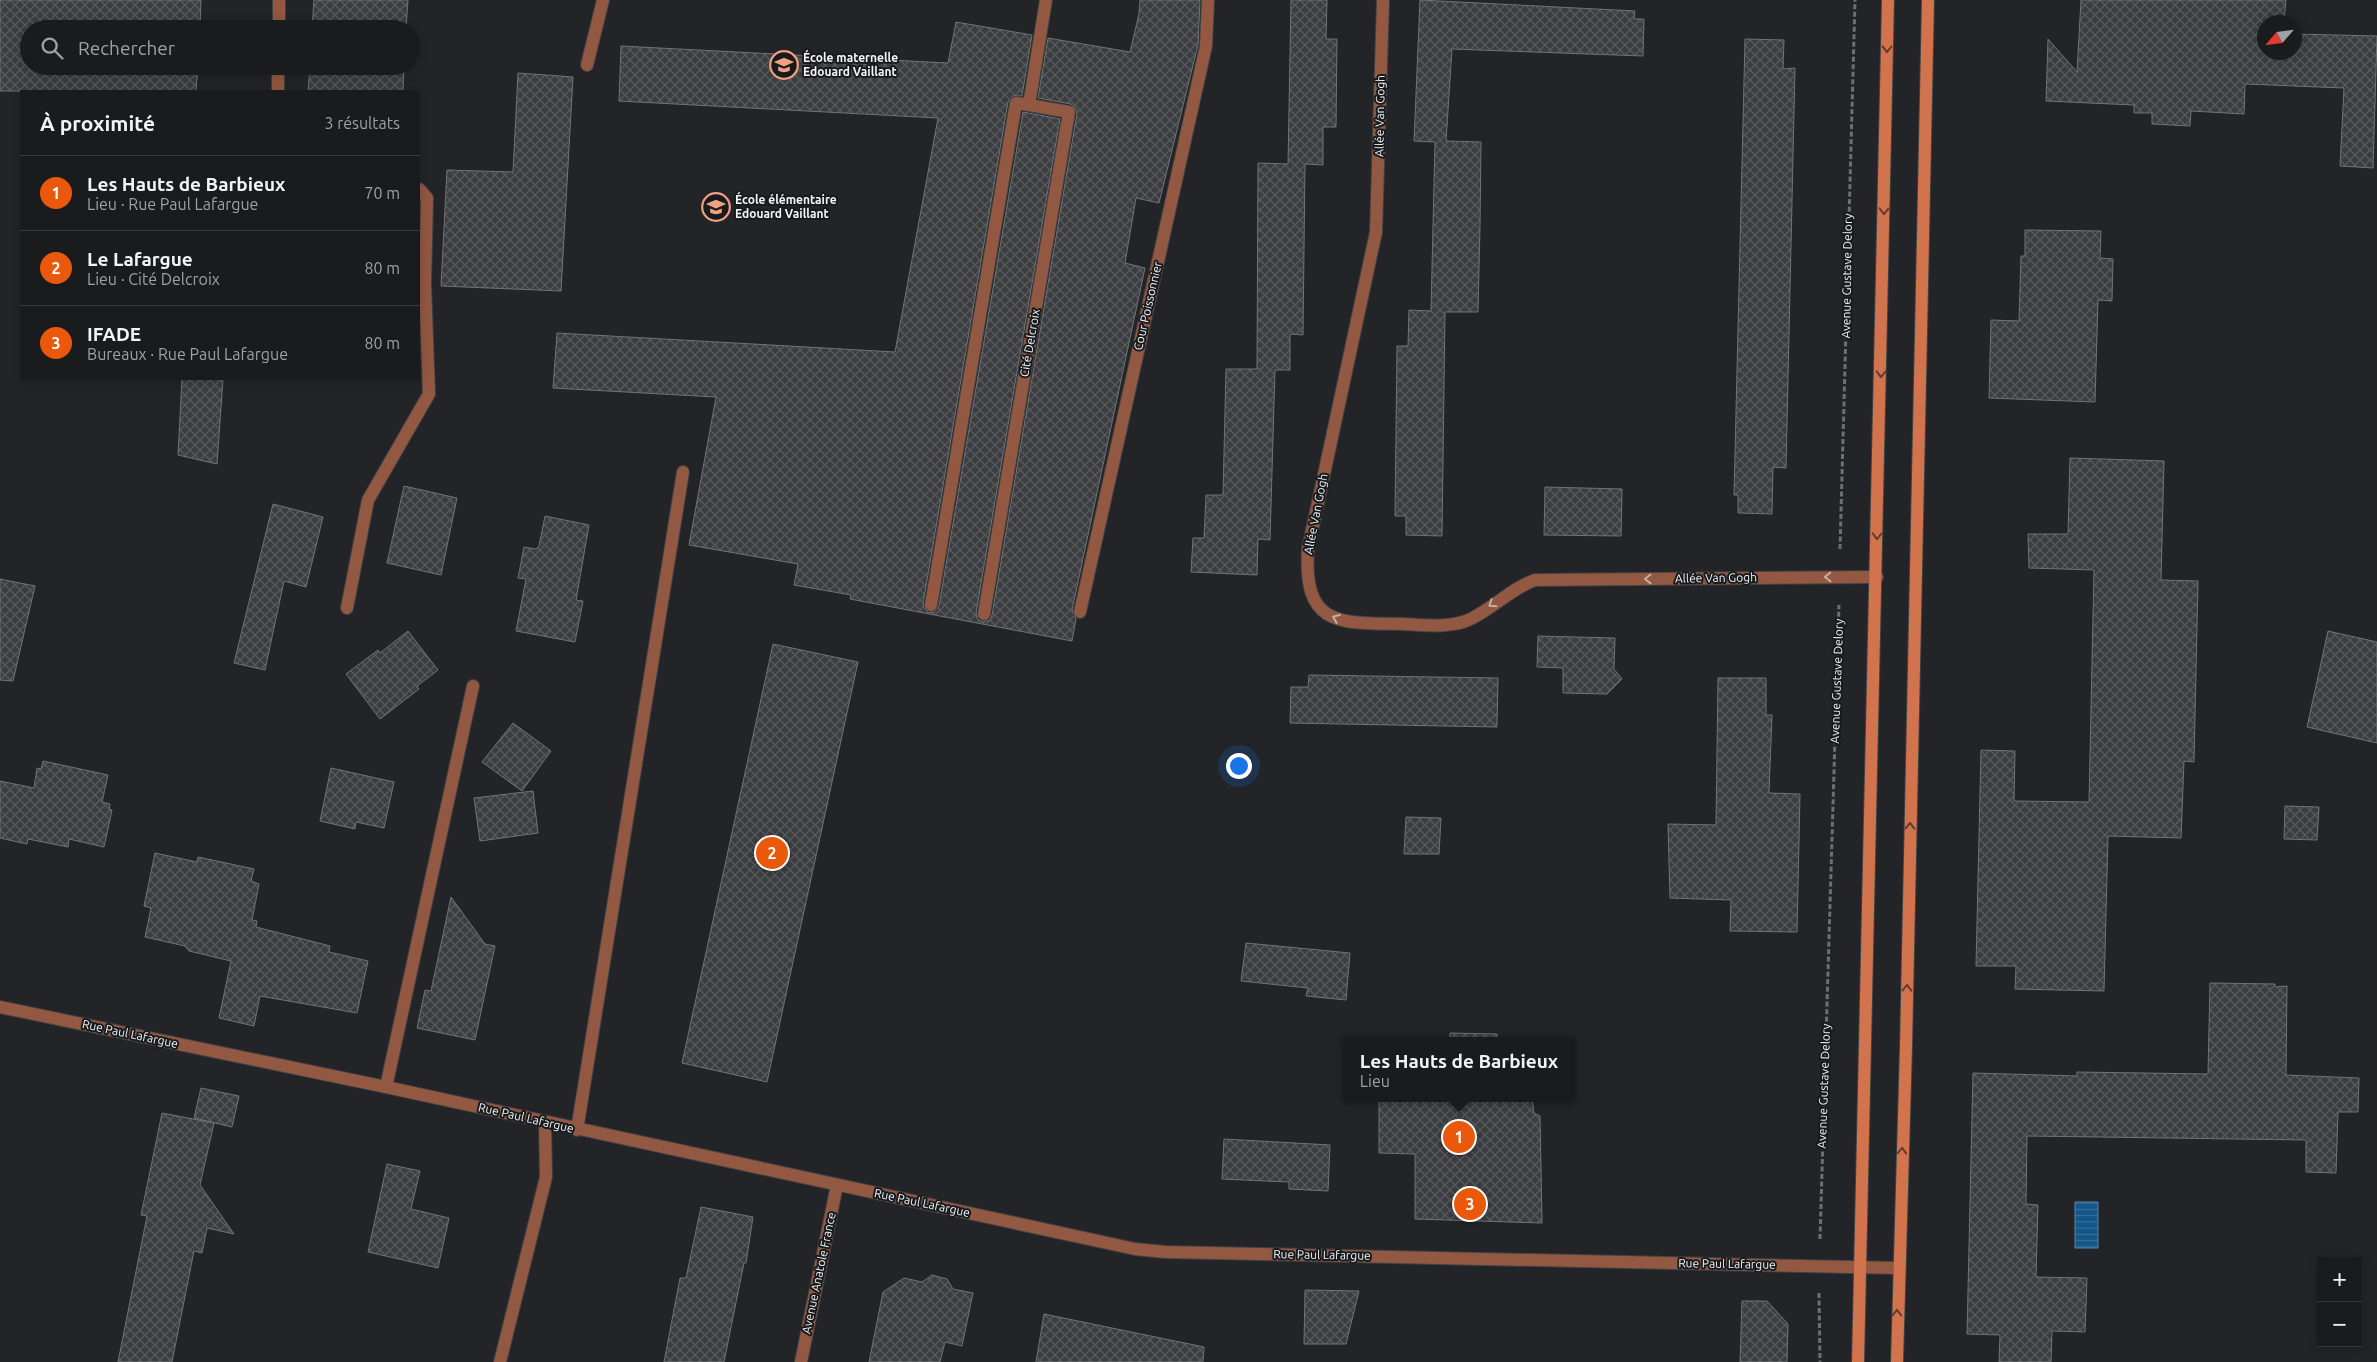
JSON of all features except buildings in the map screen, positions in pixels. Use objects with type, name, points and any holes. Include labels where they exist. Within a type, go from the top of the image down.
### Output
[{"type":"main road","points":[[1858,1362],[1877,576],[1888,0]]},
{"type":"main road","points":[[1896,1362],[1906,1047],[1928,0]]},
{"type":"street","points":[[279,0],[279,20]]},
{"type":"street","points":[[588,65],[603,0]]},
{"type":"street","points":[[931,605],[1016,103],[1029,105],[1046,0]]},
{"type":"street","name":"Cour Poissonnier","points":[[1080,612],[1206,46],[1208,0]]},
{"type":"street","name":"Allée Van Gogh","points":[[1383,0],[1376,232],[1308,549],[1306,573],[1309,588],[1325,613],[1338,620],[1358,623],[1450,625],[1468,620],[1519,586],[1535,580],[1877,576]]},
{"type":"street","points":[[278,75],[278,90]]},
{"type":"street","name":"Cité Delcroix","points":[[984,614],[1069,112],[1029,105]]},
{"type":"street","points":[[346,608],[368,500],[429,394],[425,284],[427,198],[420,191]]},
{"type":"street","points":[[577,1130],[683,472]]},
{"type":"street","points":[[386,1087],[473,686]]},
{"type":"street","name":"Rue Paul Lafargue","points":[[0,1007],[386,1087],[577,1130],[1127,1247],[1165,1252],[1898,1268]]},
{"type":"street","points":[[500,1362],[546,1177],[545,1123]]},
{"type":"street","name":"Avenue Anatole France","points":[[801,1362],[838,1185]]},
{"type":"path","name":"Avenue Gustave Delory","points":[[1820,1362],[1819,1266],[1855,0]]},
{"type":"water","points":[[2075,1202],[2098,1202],[2098,1248],[2075,1248]]},
{"type":"place","name":"École maternelle Edouard Vaillant","points":[[784,65]]},
{"type":"place","name":"École élémentaire Edouard Vaillant","points":[[716,207]]},
{"type":"place","name":"Le Lafargue","points":[[772,853]]},
{"type":"place","name":"Les Hauts de Barbieux","points":[[1459,1137]]},
{"type":"place","name":"IFADE","points":[[1470,1204]]}]
